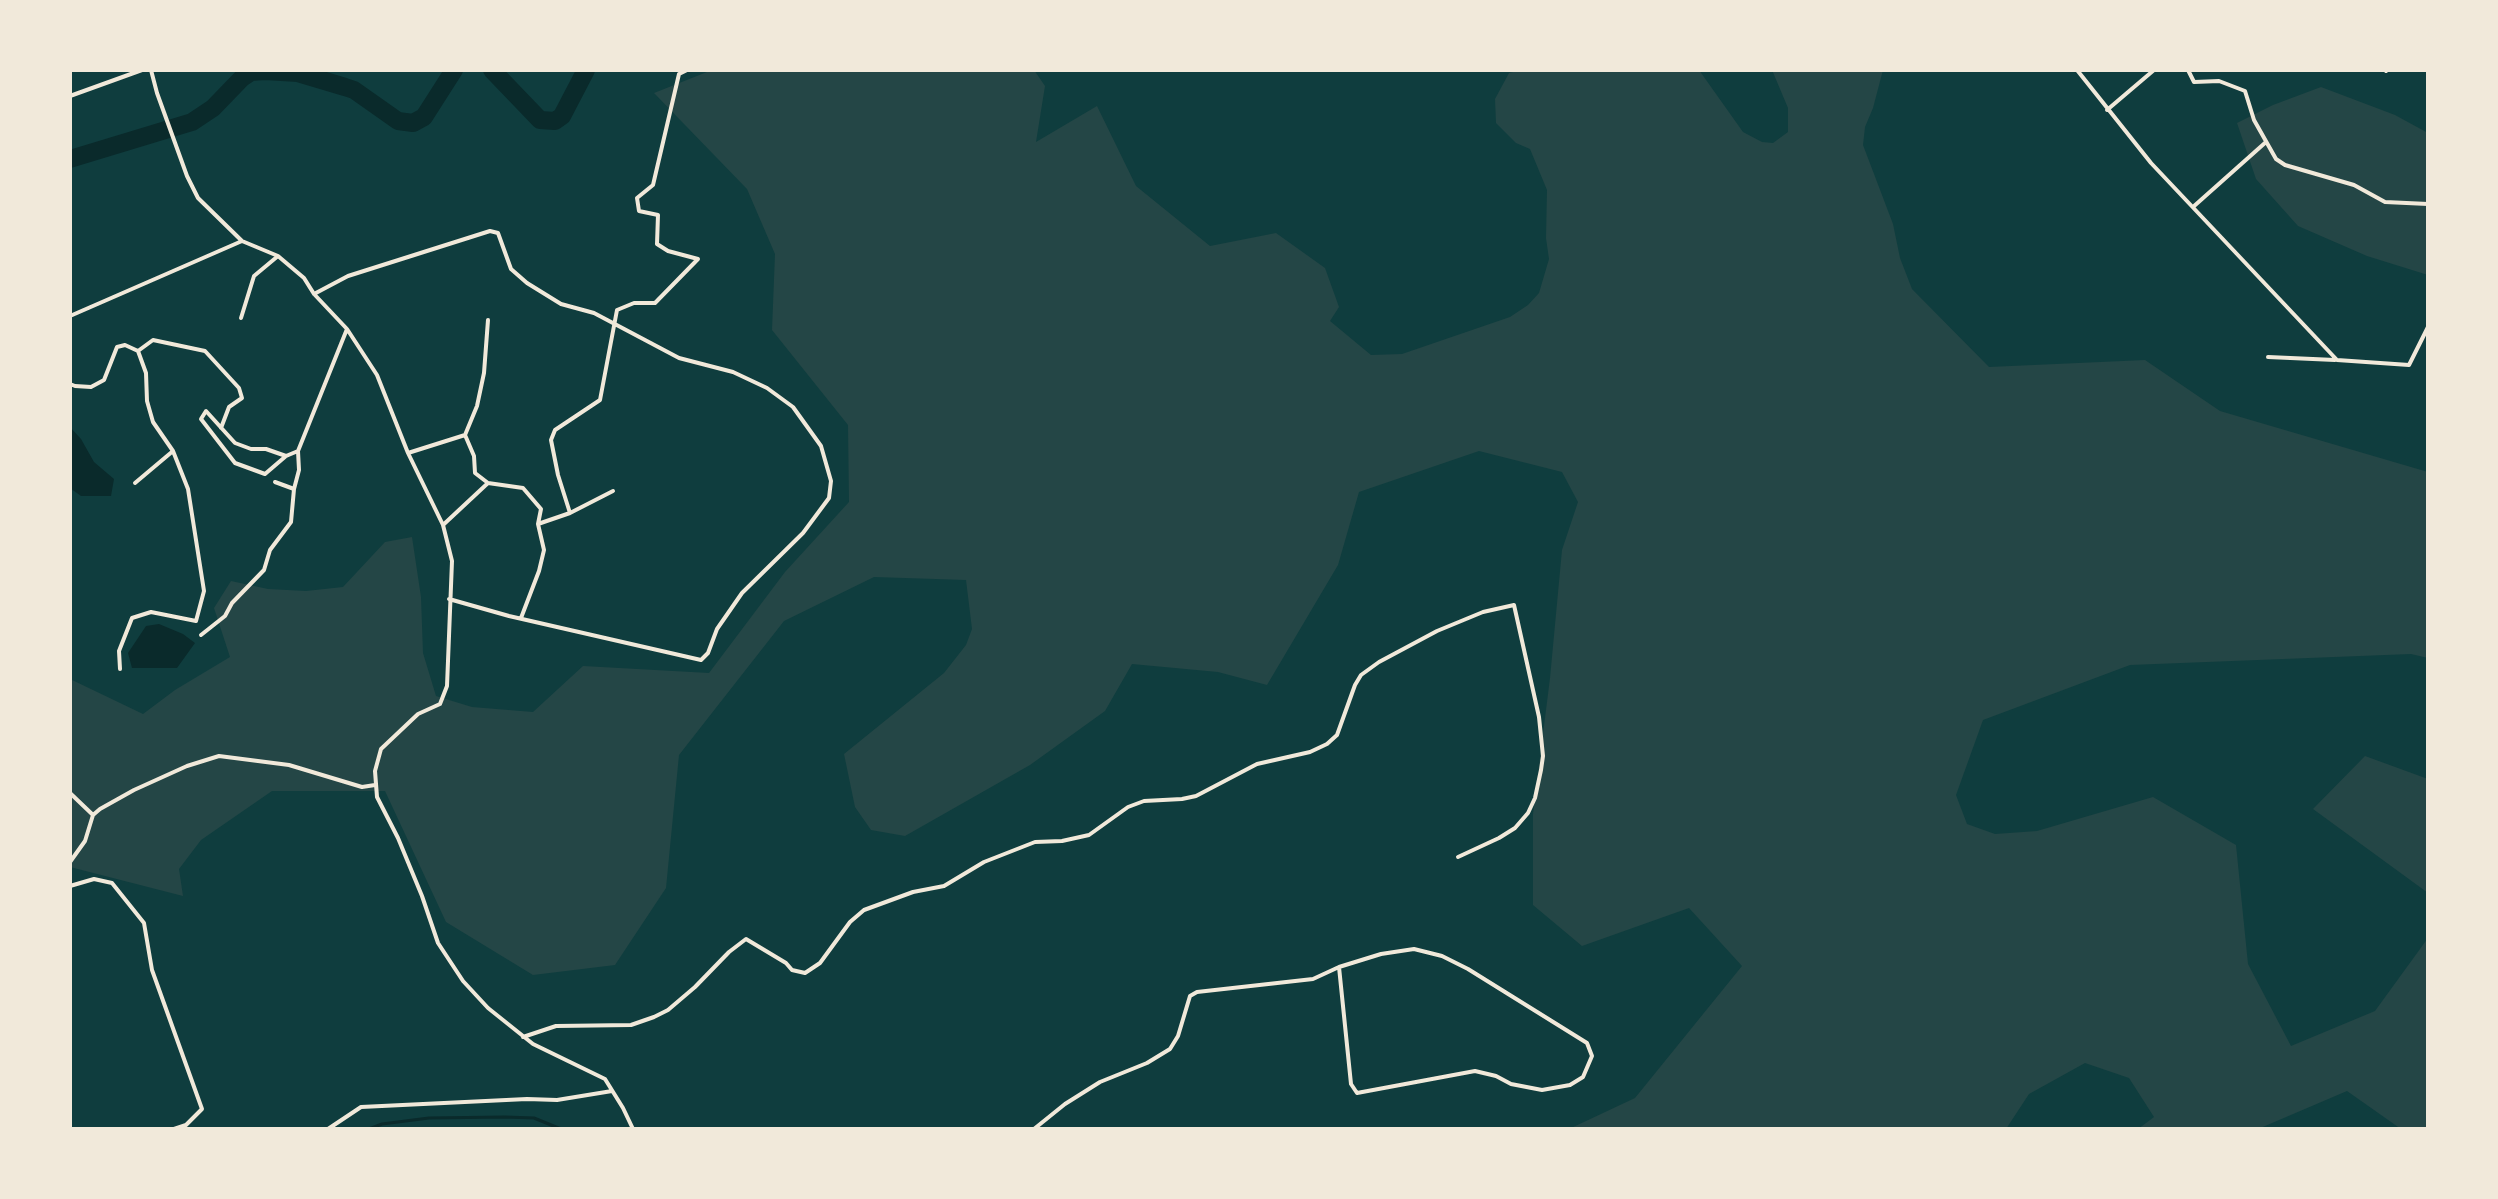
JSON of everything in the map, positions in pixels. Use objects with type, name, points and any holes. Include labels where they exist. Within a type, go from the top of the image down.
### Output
[{"type":"street","points":[[70,96],[142,70]]},
{"type":"street","points":[[151,70],[183,165],[198,198],[242,241],[278,256],[304,278],[314,294],[347,329],[377,375],[408,453],[443,525],[452,561],[447,686],[440,704],[418,714],[381,749],[375,771],[377,797],[398,838],[438,943],[463,981],[488,1008],[523,1037],[605,1079],[633,1129]]},
{"type":"street","points":[[570,513],[551,440],[555,430],[600,400],[617,310],[634,303],[655,303],[698,259],[668,251],[657,244],[658,215],[639,211],[637,198],[653,185],[679,74],[687,70]]},
{"type":"street","points":[[2077,70],[2151,163],[2337,360]]},
{"type":"street","points":[[2107,110],[2154,70]]},
{"type":"street","points":[[2188,70],[2194,82],[2219,81],[2245,91],[2254,120],[2276,159],[2285,165],[2354,185],[2385,202],[2428,204]]},
{"type":"street","points":[[2193,207],[2266,141]]},
{"type":"street","points":[[314,294],[348,276],[490,231],[498,233],[511,269],[527,283],[561,304],[594,313],[679,358],[733,372],[767,388],[793,407],[824,454],[831,481],[829,498],[803,533],[742,593],[717,629],[708,653],[701,660],[449,599]]},
{"type":"street","points":[[70,316],[242,241]]},
{"type":"street","points":[[241,318],[254,276],[278,256]]},
{"type":"street","points":[[488,320],[482,384],[465,435],[474,456],[475,473],[488,483],[523,488],[541,509],[538,524],[544,550],[521,618]]},
{"type":"street","points":[[2268,357],[2409,365],[2428,327]]},
{"type":"street","points":[[201,635],[225,616],[232,603],[264,570],[270,550],[291,522],[299,470],[298,451],[347,329]]},
{"type":"street","points":[[138,351],[153,340],[205,351],[239,388],[242,398],[229,407],[221,428]]},
{"type":"street","points":[[70,384],[91,387],[104,380],[117,347],[125,345],[138,351],[146,373],[147,401],[153,422],[173,451],[188,489],[204,591],[196,621],[151,612],[132,618],[119,651],[120,669]]},
{"type":"street","points":[[286,456],[235,443],[206,411],[201,419],[235,463],[265,474],[286,456],[298,451]]},
{"type":"street","points":[[408,453],[465,435]]},
{"type":"street","points":[[135,483],[173,451]]},
{"type":"street","points":[[275,482],[294,489]]},
{"type":"street","points":[[443,525],[488,483]]},
{"type":"street","points":[[538,524],[570,513],[613,491]]},
{"type":"street","points":[[523,1037],[556,1026],[631,1025],[654,1017],[668,1010],[746,939],[786,963],[792,970],[805,973],[820,963],[850,922],[864,910],[913,892],[944,886],[984,862],[1035,842],[1062,841],[1089,835],[1128,807],[1144,801],[1196,796],[1257,764],[1310,752],[1327,744],[1337,735],[1361,675],[1437,631],[1483,612],[1514,605],[1539,717],[1543,756],[1535,798],[1528,813],[1515,828],[1458,857]]},
{"type":"street","points":[[70,862],[85,841],[93,815],[134,790],[187,766],[219,756],[289,765],[362,787],[375,785]]},
{"type":"street","points":[[70,793],[93,815]]},
{"type":"street","points":[[70,886],[94,879],[112,883],[144,923],[152,970],[202,1109],[186,1125],[174,1129]]},
{"type":"street","points":[[1034,1129],[1100,1082],[1147,1063],[1170,1049],[1178,1036],[1190,996],[1197,992],[1313,979],[1339,967],[1381,954],[1414,949],[1442,956],[1468,969],[1587,1043],[1592,1056],[1583,1077],[1570,1085],[1542,1090],[1511,1084],[1496,1076],[1475,1071],[1357,1093],[1351,1084],[1339,967]]},
{"type":"street","points":[[328,1129],[361,1107],[514,1099],[557,1100],[612,1091]]},
{"type":"shaded area","points":[[712,70],[1034,70],[1045,86],[1036,142],[1097,106],[1136,186],[1210,246],[1276,233],[1325,268],[1339,307],[1330,321],[1371,355],[1402,354],[1510,317],[1539,293],[1549,259],[1547,190],[1530,149],[1516,143],[1496,123],[1495,99],[1509,73],[1521,70],[1699,70],[1743,132],[1762,142],[1773,143],[1788,132],[1788,108],[1772,70],[1883,70],[1865,127],[1863,145],[1893,224],[1900,258],[1912,289],[1989,367],[2145,360],[2220,411],[2428,472],[2428,658],[2411,654],[2130,665],[1983,720],[1956,795],[1967,824],[1995,834],[2037,831],[2153,797],[2236,845],[2248,964],[2291,1046],[2375,1011],[2428,938],[2428,1127],[2401,1129],[2347,1091],[2258,1129],[2138,1129],[2154,1117],[2129,1078],[2085,1063],[2029,1094],[2006,1129],[1569,1129],[1635,1098],[1742,966],[1689,908],[1582,946],[1533,905],[1533,814],[1562,550],[1578,502],[1562,472],[1479,451],[1359,492],[1338,565],[1267,685],[1218,672],[1132,664],[1105,711],[1030,765],[905,836],[871,830],[855,807],[844,754],[944,673],[966,645],[972,629],[966,580],[874,577],[784,621],[679,755],[666,888],[615,965],[533,975],[446,922],[385,791],[272,791],[201,840],[179,869],[183,896],[70,867],[70,679],[143,714],[175,690],[230,657],[214,608],[231,581],[268,589],[306,591],[343,587],[385,542],[412,537],[421,597],[423,653],[436,696],[472,707],[533,712],[583,666],[709,673],[785,572],[849,502],[848,425],[772,330],[775,254],[747,189],[654,93]]},
{"type":"shaded area","points":[[2321,87],[2395,115],[2428,133],[2428,275],[2367,256],[2298,226],[2256,179],[2237,123]]},
{"type":"shaded area","points":[[70,427],[94,462],[114,479],[111,496],[81,496],[70,488]]},
{"type":"shaded area","points":[[159,624],[195,643],[177,668],[132,668],[128,653],[146,626]]},
{"type":"shaded area","points":[[2365,756],[2428,779],[2428,893],[2313,809]]},
{"type":"waterway","points":[[70,159],[192,122],[213,108],[251,72],[298,73],[345,87],[398,121],[413,123],[424,117],[454,70]]},
{"type":"waterway","points":[[492,70],[540,120],[555,121],[562,116],[586,70]]},
{"type":"waterway","points":[[369,1129],[382,1124],[429,1118],[505,1117],[534,1118],[561,1129]]}]
